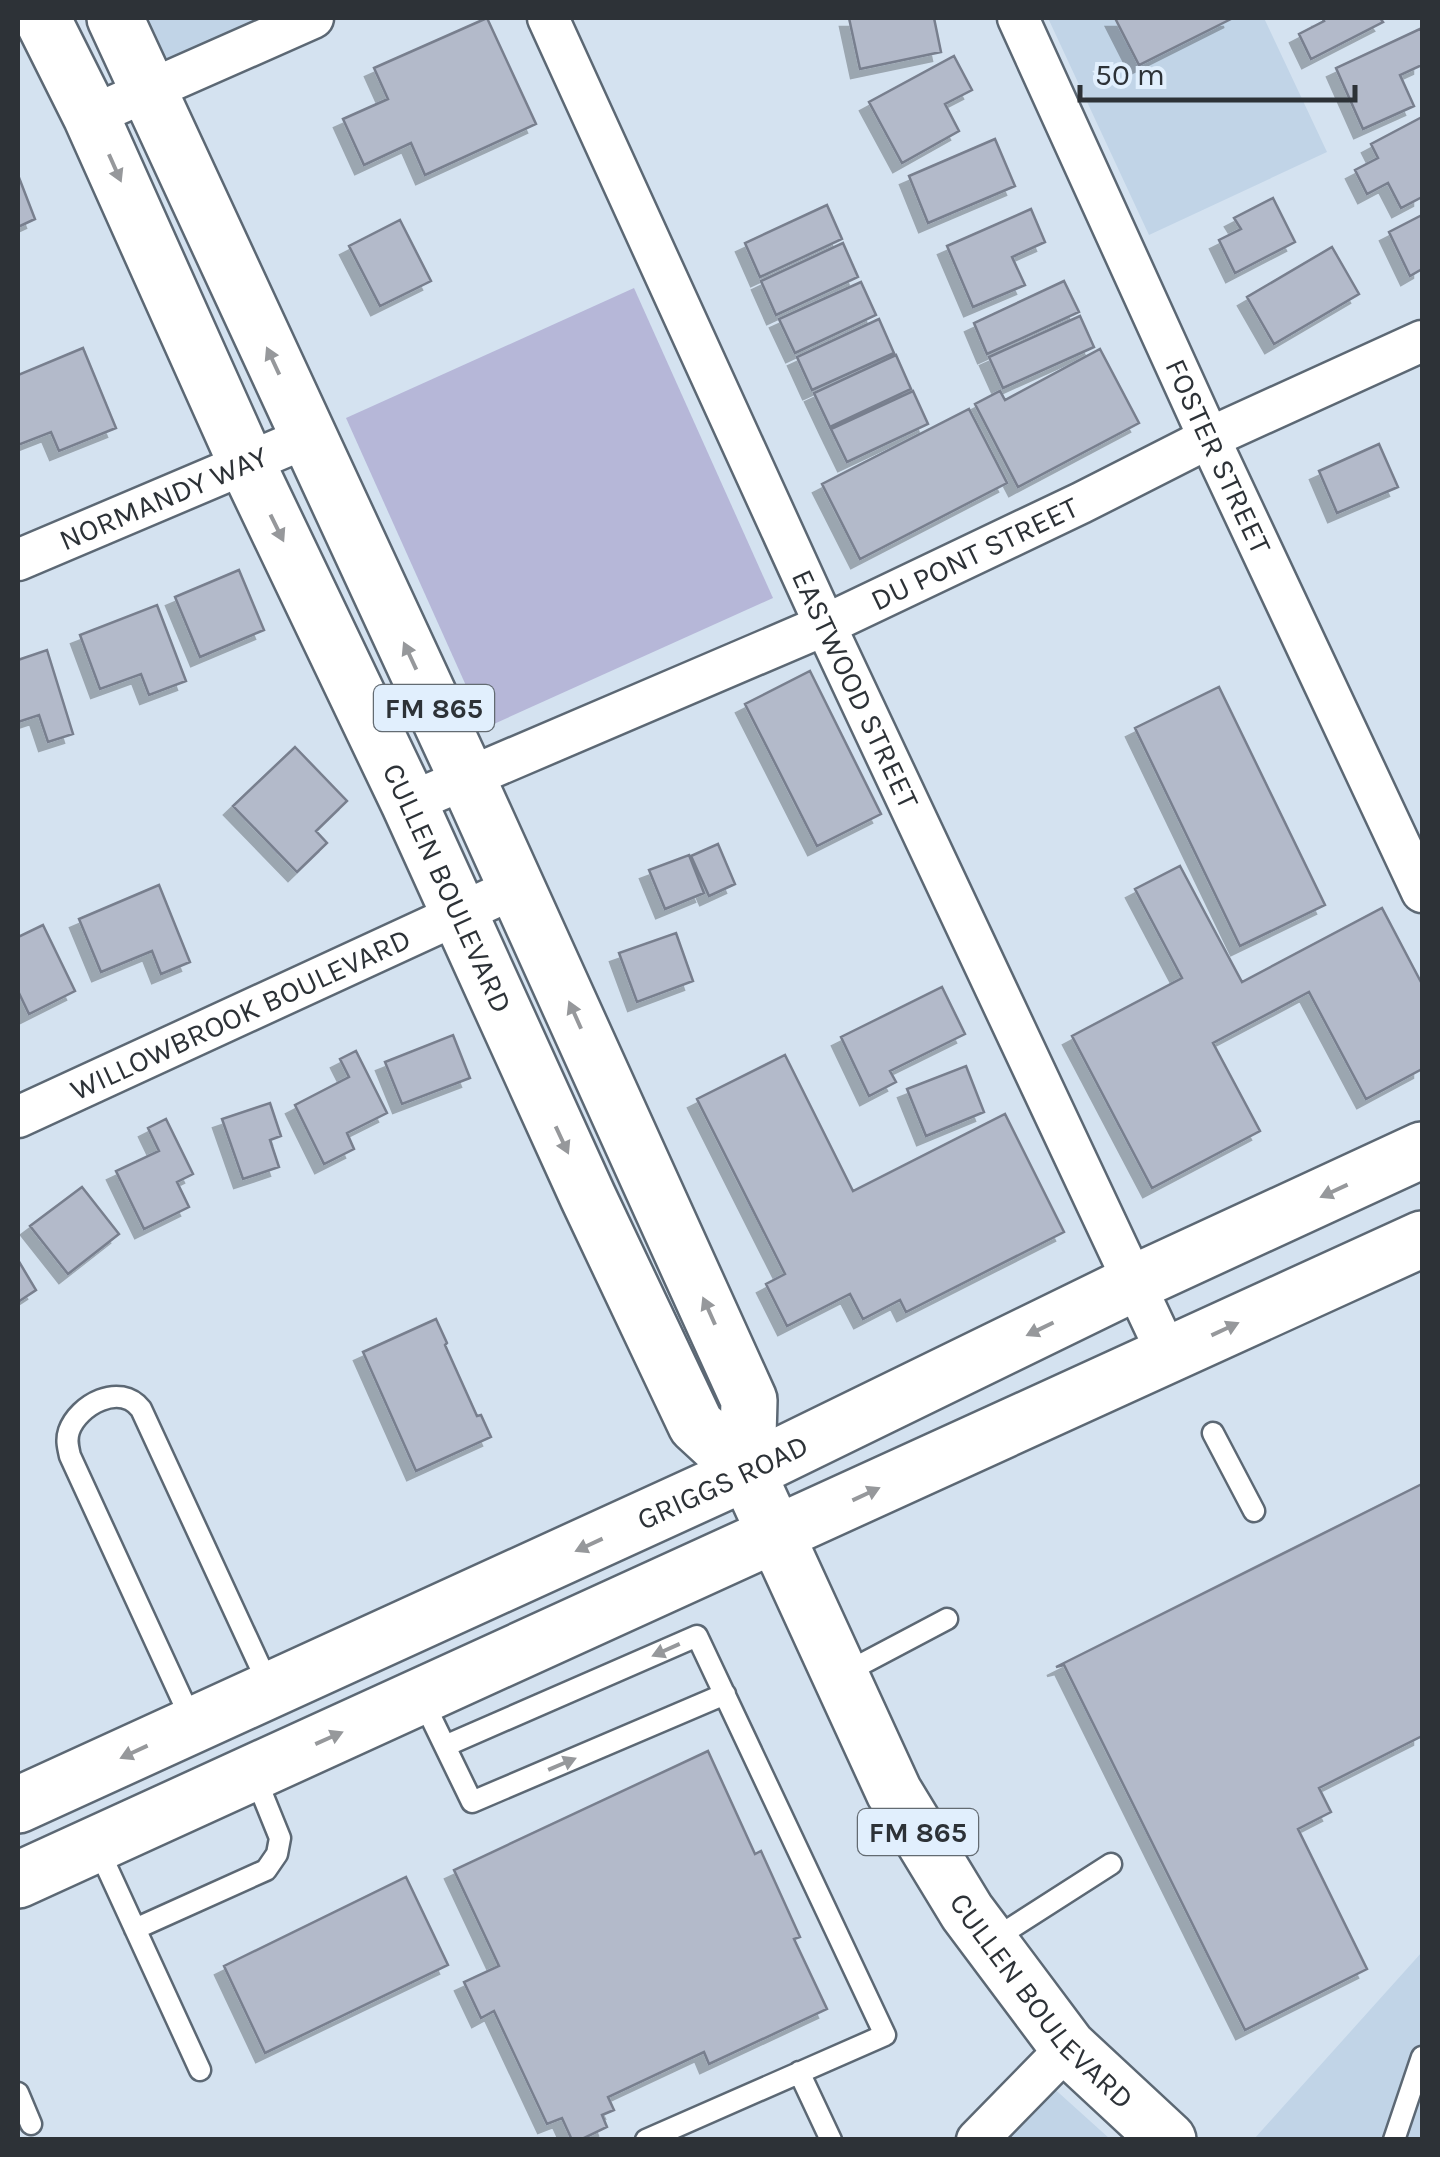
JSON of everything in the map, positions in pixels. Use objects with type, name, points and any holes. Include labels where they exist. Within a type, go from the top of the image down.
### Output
[{"type":"main road","name":"CULLEN BOULEVARD","points":[[42,18],[92,116],[246,462],[409,803],[696,1425],[747,1472],[894,1792],[967,1912],[1068,2047],[1168,2140]]},
{"type":"main road","name":"CULLEN BOULEVARD","points":[[115,18],[750,1400],[747,1472]]},
{"type":"main road","name":"GRIGGS ROAD","points":[[18,1805],[747,1472],[1134,1283],[1422,1150]]},
{"type":"main road","points":[[18,1880],[1422,1239]]},
{"type":"main road","points":[[231,1708],[254,1773]]},
{"type":"street","points":[[18,23],[32,18]]},
{"type":"street","points":[[92,116],[313,18]]},
{"type":"street","name":"EASTWOOD STREET","points":[[548,18],[826,625],[1168,1355]]},
{"type":"street","name":"FOSTER STREET","points":[[1018,18],[1422,892]]},
{"type":"street","name":"DU PONT STREET","points":[[409,803],[826,625],[1209,438],[1422,341]]},
{"type":"street","name":"NORMANDY WAY","points":[[18,560],[308,437]]},
{"type":"street","name":"WILLOWBROOK BOULEVARD","points":[[18,1117],[517,887]]},
{"type":"street","points":[[977,2140],[1068,2047]]},
{"type":"lane","points":[[112,1396],[125,1396],[141,1410],[231,1708],[70,1456],[67,1442],[76,1418],[112,1396]]},
{"type":"lane","points":[[1213,1433],[1254,1511]]},
{"type":"lane","points":[[841,1675],[947,1619]]},
{"type":"lane","points":[[445,1746],[697,1636],[885,2035],[646,2140]]},
{"type":"lane","points":[[421,1697],[472,1802],[724,1694]]},
{"type":"lane","points":[[135,1930],[266,1870],[278,1854],[280,1838],[254,1773]]},
{"type":"lane","points":[[96,1844],[200,2070]]},
{"type":"lane","points":[[991,1942],[1111,1864]]},
{"type":"lane","points":[[1394,2140],[1422,2057]]},
{"type":"lane","points":[[799,2072],[831,2140]]},
{"type":"lane","points":[[18,2093],[31,2124]]},
{"type":"shaded area","points":[[142,18],[265,18],[163,64]]},
{"type":"shaded area","points":[[1048,18],[1264,18],[1327,152],[1149,235]]},
{"type":"shaded area","points":[[634,288],[773,598],[485,728],[346,418]]},
{"type":"shaded area","points":[[1422,1952],[1422,2139],[1254,2139]]},
{"type":"shaded area","points":[[1049,2084],[1110,2139],[1000,2140]]},
{"type":"building","points":[[487,18],[536,124],[425,175],[411,143],[364,165],[343,119],[388,99],[374,68]]},
{"type":"building","points":[[849,18],[934,18],[941,52],[860,69]]},
{"type":"building","points":[[1115,18],[1233,18],[1139,65]]},
{"type":"building","points":[[1322,18],[1380,18],[1383,22],[1311,59],[1299,34],[1324,21]]},
{"type":"building","points":[[1422,28],[1422,65],[1400,75],[1414,106],[1363,129],[1336,68]]},
{"type":"building","points":[[954,56],[972,90],[945,104],[959,131],[902,163],[869,102]]},
{"type":"building","points":[[1422,117],[1422,197],[1401,208],[1388,183],[1367,194],[1355,170],[1378,158],[1371,144]]},
{"type":"building","points":[[995,139],[1015,186],[928,223],[909,176]]},
{"type":"building","points":[[18,175],[35,219],[18,227]]},
{"type":"building","points":[[1273,198],[1295,242],[1235,273],[1219,240],[1241,229],[1234,218]]},
{"type":"building","points":[[827,205],[842,239],[760,277],[745,243]]},
{"type":"building","points":[[1031,209],[1045,242],[1012,257],[1025,285],[973,307],[947,246]]},
{"type":"building","points":[[1422,215],[1422,269],[1410,276],[1389,232]]},
{"type":"building","points":[[400,220],[431,281],[380,306],[349,246]]},
{"type":"building","points":[[843,243],[858,277],[776,315],[761,281]]},
{"type":"building","points":[[1332,247],[1359,294],[1274,344],[1247,297]]},
{"type":"building","points":[[1064,281],[1079,312],[987,354],[974,323]]},
{"type":"building","points":[[861,282],[876,315],[795,353],[779,319]]},
{"type":"building","points":[[1080,316],[1094,347],[1003,388],[989,357]]},
{"type":"building","points":[[879,319],[894,353],[812,390],[797,357]]},
{"type":"building","points":[[83,348],[116,428],[59,451],[51,432],[18,445],[18,375]]},
{"type":"building","points":[[1100,349],[1139,423],[1018,487],[975,404],[1000,391],[1005,400]]},
{"type":"building","points":[[896,355],[911,389],[830,427],[814,393]]},
{"type":"building","points":[[913,391],[928,424],[847,462],[831,429]]},
{"type":"building","points":[[969,409],[1007,483],[860,559],[822,484]]},
{"type":"building","points":[[1379,444],[1398,487],[1337,513],[1319,471]]},
{"type":"building","points":[[239,570],[264,630],[200,657],[175,597]]},
{"type":"building","points":[[157,605],[186,681],[149,695],[141,674],[100,689],[80,635]]},
{"type":"building","points":[[47,650],[73,734],[48,742],[39,715],[18,722],[18,660]]},
{"type":"building","points":[[810,671],[881,814],[817,846],[745,704]]},
{"type":"building","points":[[1219,687],[1325,905],[1240,946],[1135,728]]},
{"type":"building","points":[[295,747],[347,801],[316,831],[327,843],[297,872],[233,806]]},
{"type":"building","points":[[718,844],[735,884],[709,896],[691,856]]},
{"type":"building","points":[[689,855],[704,893],[665,909],[649,870]]},
{"type":"building","points":[[1180,866],[1242,982],[1382,908],[1422,984],[1422,1069],[1366,1099],[1309,992],[1213,1043],[1260,1131],[1152,1188],[1072,1036],[1182,978],[1135,889]]},
{"type":"building","points":[[159,885],[190,962],[161,974],[152,951],[101,972],[79,919]]},
{"type":"building","points":[[43,925],[75,991],[29,1014],[18,991],[18,937]]},
{"type":"building","points":[[676,933],[693,981],[637,1002],[619,953]]},
{"type":"building","points":[[942,987],[965,1034],[890,1071],[896,1082],[869,1096],[841,1037]]},
{"type":"building","points":[[453,1035],[470,1078],[402,1104],[385,1062]]},
{"type":"building","points":[[356,1051],[387,1113],[347,1133],[354,1149],[324,1164],[295,1105],[349,1077],[340,1059]]},
{"type":"building","points":[[785,1055],[853,1191],[1005,1114],[1064,1232],[906,1312],[900,1300],[863,1319],[850,1294],[787,1326],[766,1284],[785,1274],[697,1099]]},
{"type":"building","points":[[966,1066],[984,1112],[926,1136],[907,1089]]},
{"type":"building","points":[[270,1103],[281,1136],[270,1140],[279,1167],[243,1179],[222,1119]]},
{"type":"building","points":[[166,1119],[193,1174],[177,1182],[189,1207],[144,1229],[116,1171],[159,1151],[148,1128]]},
{"type":"building","points":[[82,1187],[119,1234],[68,1274],[30,1226]]},
{"type":"building","points":[[18,1260],[36,1290],[18,1302]]},
{"type":"building","points":[[436,1319],[477,1416],[481,1415],[491,1437],[416,1471],[363,1352]]},
{"type":"building","points":[[1422,1484],[1422,1736],[1319,1788],[1331,1812],[1298,1829],[1367,1969],[1245,2030],[1064,1665],[1056,1667]]},
{"type":"building","points":[[708,1751],[755,1854],[761,1851],[800,1937],[794,1939],[827,2009],[709,2064],[704,2052],[608,2097],[614,2110],[602,2115],[607,2127],[572,2140],[562,2118],[547,2124],[494,2011],[481,2018],[464,1982],[499,1966],[454,1870]]},
{"type":"building","points":[[406,1877],[448,1965],[265,2053],[224,1966]]}]
